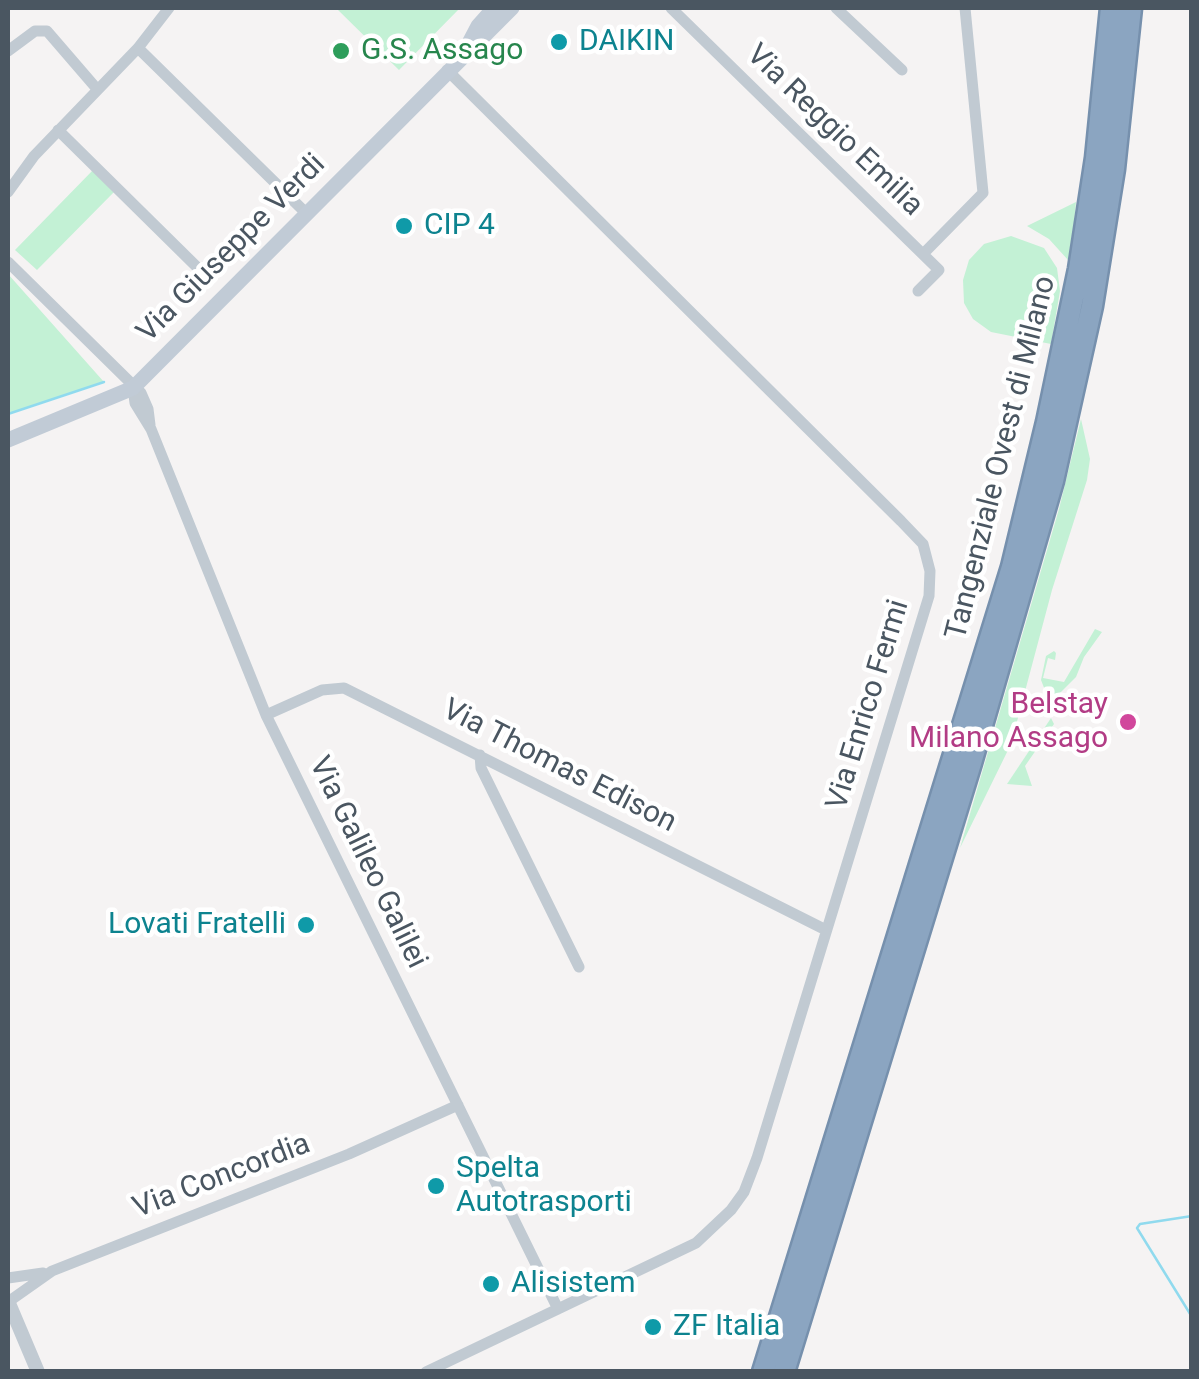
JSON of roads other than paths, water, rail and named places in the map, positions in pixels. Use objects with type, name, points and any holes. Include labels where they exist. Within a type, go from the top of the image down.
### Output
[{"type":"highway","name":"Tangenziale Ovest di Milano","points":[[763,1372],[1012,567],[1079,269],[1096,158],[1111,8]]},
{"type":"highway","name":"Tangenziale Ovest di Milano","points":[[784,1372],[971,764],[1053,482],[1092,306],[1114,168],[1131,8]]},
{"type":"main road","name":"Via Giuseppe Verdi","points":[[465,52],[478,26],[494,8]]},
{"type":"main road","name":"Via Giuseppe Verdi","points":[[8,440],[134,388],[512,8]]},
{"type":"street","points":[[8,192],[58,130],[138,48],[170,8]]},
{"type":"street","name":"Via Reggio Emilia","points":[[672,8],[939,270],[918,291]]},
{"type":"street","points":[[836,8],[902,70]]},
{"type":"street","points":[[924,253],[983,193],[965,8]]},
{"type":"street","points":[[8,51],[35,32],[46,31],[97,89]]},
{"type":"street","points":[[138,48],[307,214]]},
{"type":"street","name":"Via Enrico Fermi","points":[[426,1372],[681,1252],[713,1230],[744,1192],[928,596],[930,571],[923,544],[447,70]]},
{"type":"street","points":[[58,130],[204,273]]},
{"type":"street","points":[[8,262],[134,388]]},
{"type":"street","name":"Via Galileo Galilei","points":[[134,388],[146,401],[150,429],[266,715],[558,1309]]},
{"type":"street","name":"Via Thomas Edison","points":[[266,715],[322,690],[344,688],[826,930]]},
{"type":"street","points":[[480,755],[481,768],[579,966]]},
{"type":"street","name":"Via Concordia","points":[[8,1301],[52,1271],[350,1154],[458,1105]]},
{"type":"street","points":[[8,1278],[52,1271]]},
{"type":"street","points":[[8,1301],[11,1318],[38,1372]]},
{"type":"waterway","points":[[8,414],[104,382]]},
{"type":"waterway","points":[[1192,1216],[1140,1224],[1137,1228],[1192,1317]]},
{"type":"place","name":"DAIKIN","points":[[559,42]]},
{"type":"place","name":"G.S. Assago","points":[[341,51]]},
{"type":"place","name":"CIP 4","points":[[404,226]]},
{"type":"place","name":"Belstay Milano Assago","points":[[1128,722]]},
{"type":"place","name":"Lovati Fratelli","points":[[306,925]]},
{"type":"place","name":"Spelta Autotrasporti","points":[[436,1186]]},
{"type":"place","name":"Alisistem","points":[[491,1284]]},
{"type":"place","name":"ZF Italia","points":[[653,1327]]}]
